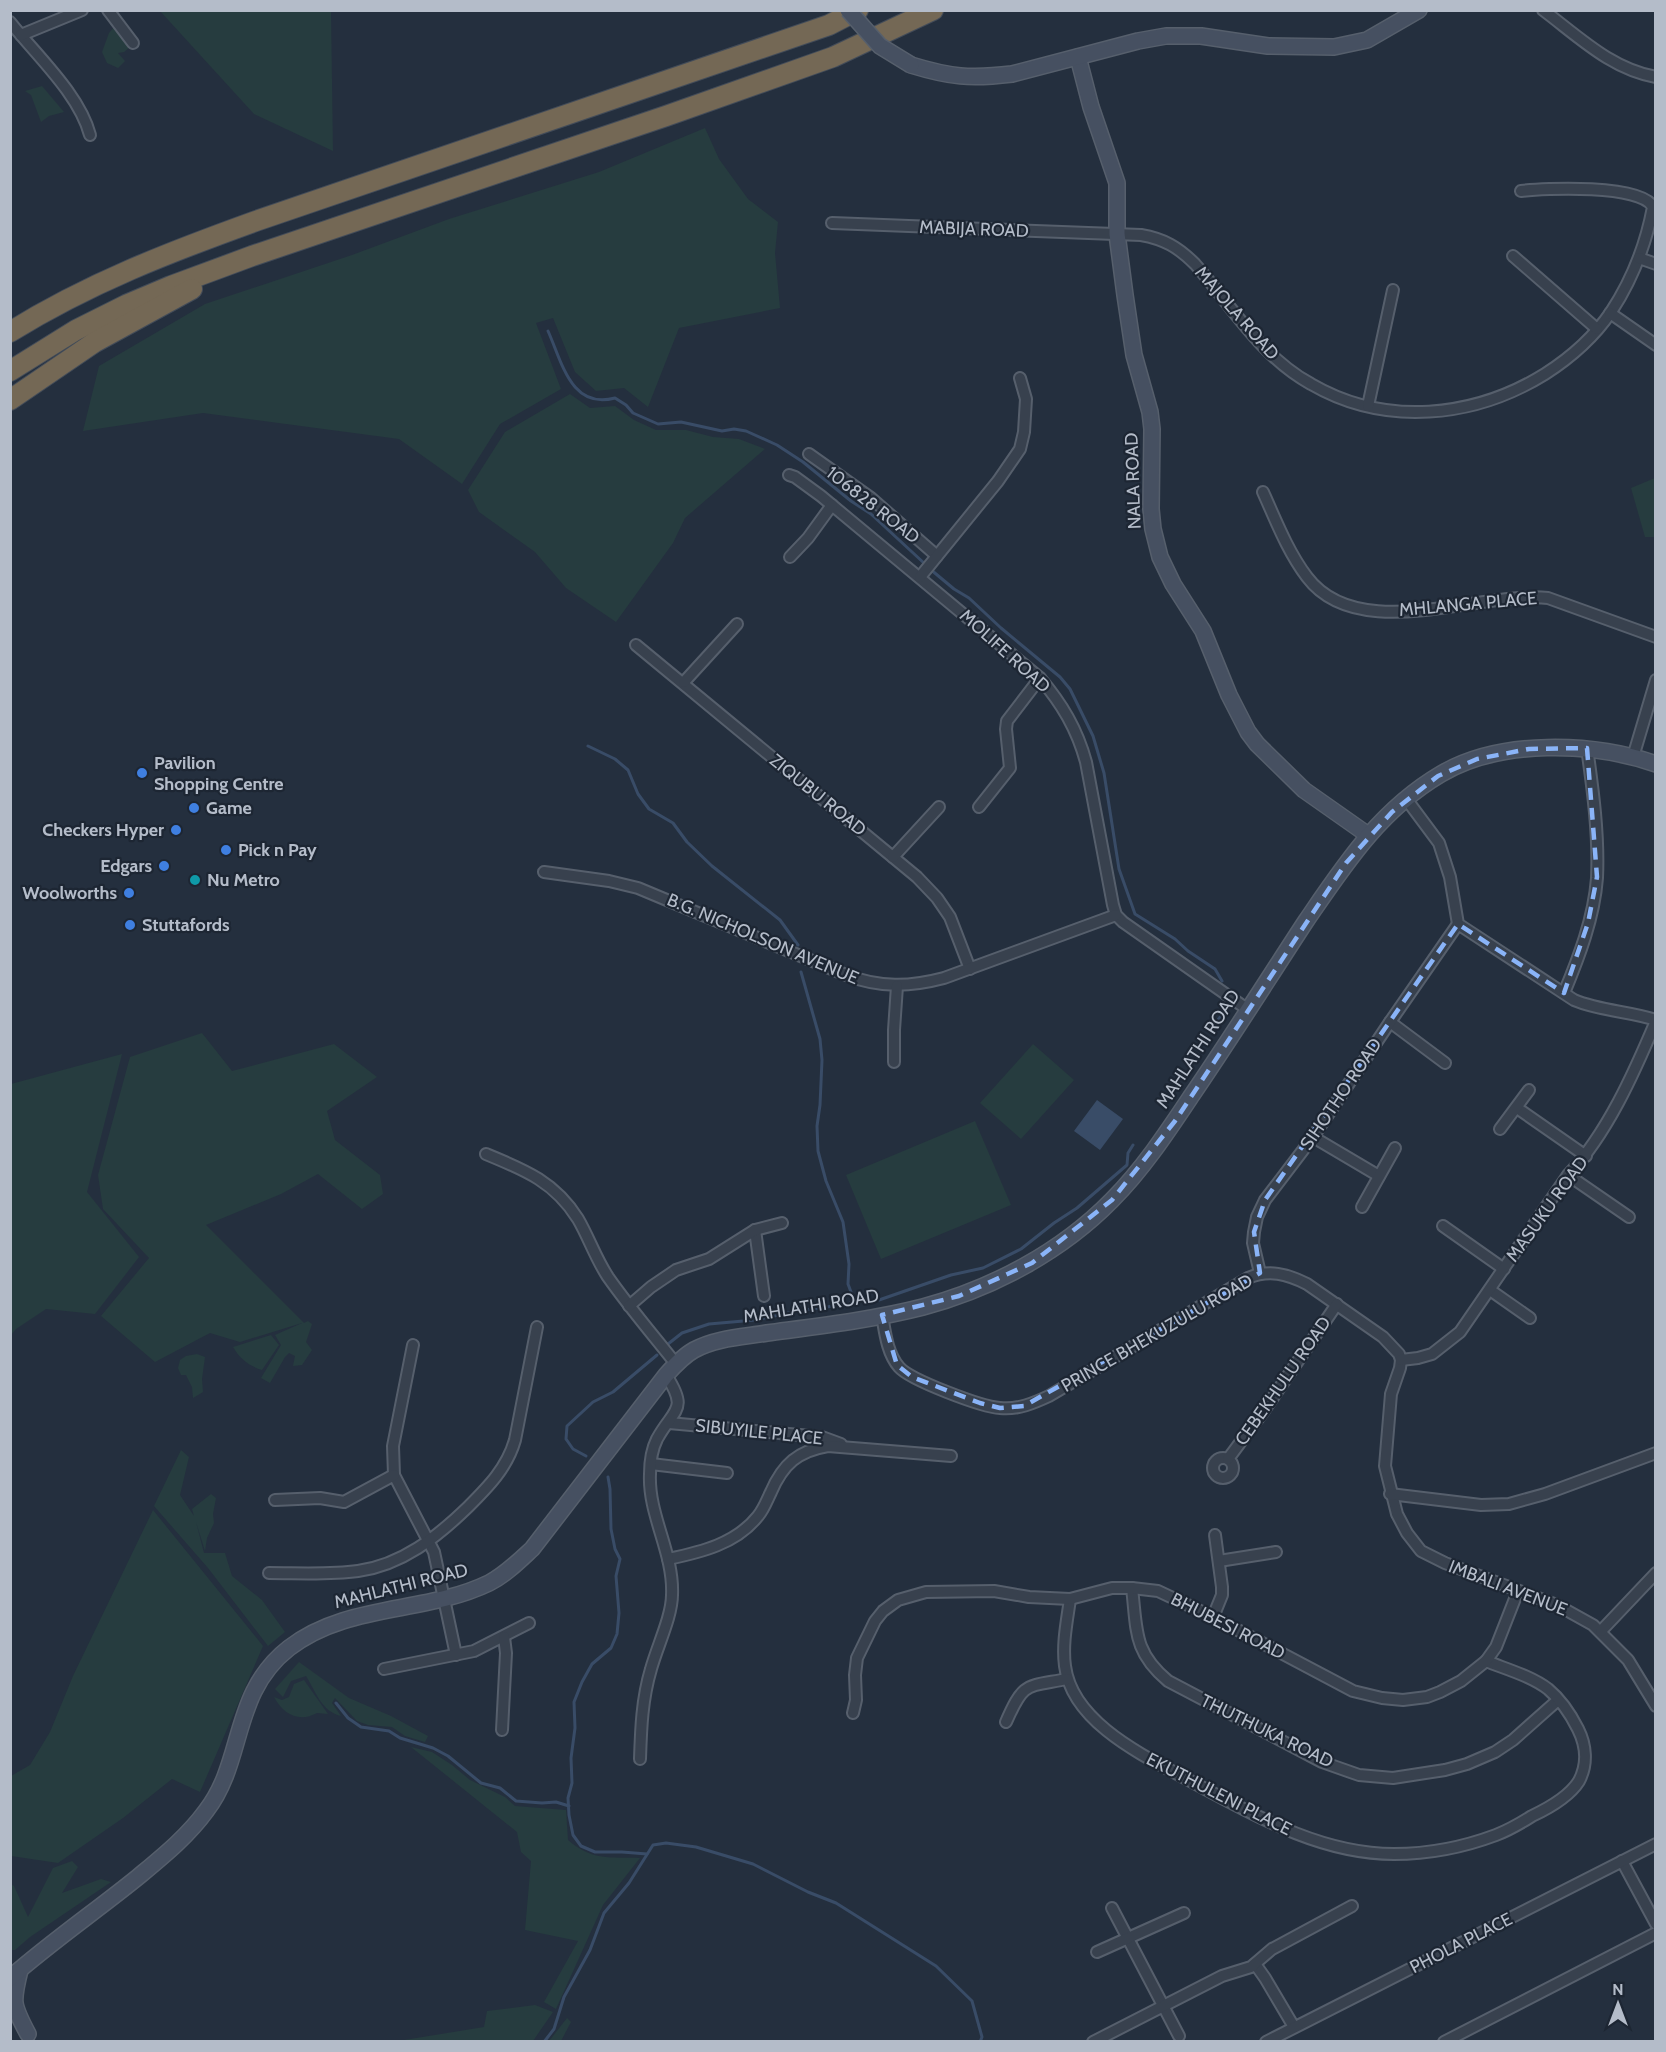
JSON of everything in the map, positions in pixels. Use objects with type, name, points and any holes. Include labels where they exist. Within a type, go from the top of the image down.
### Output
[{"type":"highway","points":[[10,316],[39,303],[88,288],[185,247],[654,86],[829,24],[858,10]]},
{"type":"highway","points":[[10,371],[76,330],[126,305],[252,256],[833,57],[933,10]]},
{"type":"highway","points":[[10,400],[96,342],[252,256]]},
{"type":"highway","points":[[10,332],[88,288]]},
{"type":"street","points":[[21,35],[54,24],[82,10]]},
{"type":"street","points":[[108,10],[133,43]]},
{"type":"street","points":[[848,10],[880,46],[910,65],[941,74],[974,78],[1011,74],[1152,38],[1201,36],[1268,46],[1334,47],[1367,40],[1419,10]]},
{"type":"street","points":[[1543,10],[1605,58],[1626,68],[1656,77]]},
{"type":"street","points":[[10,22],[67,92],[86,120],[90,135]]},
{"type":"street","name":"NALA ROAD","points":[[1078,57],[1091,107],[1117,183],[1117,234],[1134,355],[1150,412],[1153,529],[1162,564],[1203,631],[1229,695],[1257,744],[1304,790],[1368,835]]},
{"type":"street","name":"MAJOLA ROAD","points":[[1117,234],[1151,237],[1171,243],[1195,264],[1279,363],[1303,380],[1324,391],[1368,406],[1407,412],[1451,411],[1479,404],[1531,382],[1557,366],[1597,330],[1610,313],[1639,258],[1653,207],[1646,200],[1594,188],[1521,191]]},
{"type":"street","name":"MABIJA ROAD","points":[[832,223],[1117,234]]},
{"type":"street","points":[[1513,256],[1597,330]]},
{"type":"street","points":[[1639,258],[1656,264]]},
{"type":"street","points":[[1368,406],[1393,290]]},
{"type":"street","points":[[1610,313],[1656,345]]},
{"type":"street","points":[[921,576],[1004,473],[1020,448],[1024,432],[1026,399],[1020,378]]},
{"type":"street","name":"106828 ROAD","points":[[809,454],[871,498],[936,558]]},
{"type":"street","name":"MOLIFE ROAD","points":[[789,475],[811,488],[921,576],[1040,678],[1067,713],[1081,743],[1094,797],[1116,915]]},
{"type":"street","name":"MHLANGA PLACE","points":[[1263,492],[1293,556],[1308,579],[1334,601],[1352,607],[1406,612],[1519,597],[1548,597],[1656,638]]},
{"type":"street","points":[[790,557],[808,538],[832,505]]},
{"type":"street","points":[[684,682],[737,624]]},
{"type":"street","name":"ZIQUBU ROAD","points":[[636,645],[684,682],[893,857],[937,898],[950,917],[970,969]]},
{"type":"street","points":[[979,807],[1010,768],[1006,737],[1007,721],[1040,678]]},
{"type":"street","points":[[1633,757],[1656,680]]},
{"type":"street","points":[[1564,993],[1576,964],[1588,923],[1597,877],[1593,793],[1587,748]]},
{"type":"street","name":"MAHLATHI ROAD","points":[[15,1974],[162,1857],[190,1831],[208,1809],[223,1781],[244,1712],[254,1690],[267,1670],[287,1649],[318,1629],[345,1619],[467,1592],[492,1582],[514,1566],[532,1549],[671,1370],[693,1351],[728,1339],[882,1315],[959,1296],[1032,1263],[1068,1239],[1112,1200],[1146,1161],[1346,863],[1368,835],[1438,776],[1477,759],[1529,749],[1587,748],[1656,764]]},
{"type":"street","points":[[1407,800],[1439,843],[1450,877],[1458,924],[1564,993],[1590,1007],[1629,1012],[1656,1020]]},
{"type":"street","points":[[893,857],[939,807]]},
{"type":"street","name":"B.G. NICHOLSON AVENUE","points":[[544,872],[609,881],[638,888],[846,975],[876,984],[897,986],[926,982],[970,969],[1116,915]]},
{"type":"street","points":[[1116,915],[1247,1009]]},
{"type":"street","name":"SIHOTHO ROAD","points":[[1260,1273],[1253,1243],[1257,1217],[1265,1200],[1313,1137],[1458,924]]},
{"type":"street","points":[[894,1062],[897,986]]},
{"type":"street","name":"MASUKU ROAD","points":[[1401,1360],[1432,1354],[1460,1332],[1568,1175],[1586,1156],[1604,1128],[1656,1020]]},
{"type":"street","points":[[1390,1022],[1444,1063]]},
{"type":"street","points":[[1500,1129],[1528,1090]]},
{"type":"street","points":[[1517,1108],[1586,1156]]},
{"type":"street","points":[[1313,1137],[1379,1176]]},
{"type":"street","points":[[1362,1207],[1395,1148]]},
{"type":"street","points":[[486,1154],[523,1169],[546,1182],[564,1199],[578,1220],[606,1274],[671,1370],[678,1397],[678,1407],[654,1445],[651,1464],[651,1495],[668,1559],[672,1599],[646,1685],[640,1724],[640,1759]]},
{"type":"street","points":[[1568,1175],[1629,1217]]},
{"type":"street","points":[[629,1306],[676,1270],[709,1259],[755,1230],[782,1223]]},
{"type":"street","points":[[1443,1226],[1504,1269]]},
{"type":"street","points":[[755,1230],[764,1296]]},
{"type":"street","name":"PRINCE BHEKUZULU ROAD","points":[[882,1315],[893,1357],[903,1371],[926,1383],[1000,1408],[1012,1408],[1049,1396],[1240,1282],[1260,1273],[1277,1273],[1295,1278],[1383,1337],[1395,1348],[1401,1360]]},
{"type":"street","points":[[1490,1290],[1530,1318]]},
{"type":"street","name":"CEBEKHULU ROAD","points":[[1228,1459],[1337,1304]]},
{"type":"street","points":[[269,1573],[342,1572],[368,1569],[402,1557],[442,1532],[482,1493],[505,1466],[515,1440],[537,1327]]},
{"type":"street","points":[[413,1345],[393,1446],[394,1475],[430,1540],[456,1655]]},
{"type":"street","points":[[1401,1360],[1391,1394],[1385,1460],[1390,1494],[1481,1505],[1509,1504],[1545,1494],[1656,1453]]},
{"type":"street","name":"SIBUYILE PLACE","points":[[669,1423],[822,1437],[848,1447]]},
{"type":"street","points":[[668,1559],[707,1549],[740,1533],[758,1515],[780,1473],[794,1459],[820,1447],[848,1447],[951,1456]]},
{"type":"street","points":[[651,1464],[727,1473]]},
{"type":"street","points":[[275,1500],[320,1498],[344,1502],[394,1475]]},
{"type":"street","name":"IMBALI AVENUE","points":[[1390,1494],[1407,1533],[1421,1551],[1445,1563],[1557,1605],[1601,1631],[1628,1660],[1656,1706]]},
{"type":"street","points":[[1213,1617],[1222,1595],[1222,1577],[1215,1535]]},
{"type":"street","points":[[1219,1561],[1276,1552]]},
{"type":"street","points":[[1601,1631],[1656,1573]]},
{"type":"street","name":"BHUBESI ROAD","points":[[853,1713],[856,1700],[855,1666],[861,1647],[883,1611],[897,1600],[917,1593],[994,1591],[1029,1597],[1070,1599],[1112,1588],[1158,1591],[1213,1617],[1353,1691],[1403,1700],[1427,1697],[1449,1687],[1486,1661],[1496,1647],[1518,1591]]},
{"type":"street","name":"THUTHUKA ROAD","points":[[1132,1588],[1137,1633],[1142,1651],[1151,1666],[1168,1681],[1308,1755],[1359,1774],[1394,1778],[1467,1764],[1495,1752],[1513,1740],[1558,1700]]},
{"type":"street","name":"EKUTHULENI PLACE","points":[[1070,1599],[1064,1649],[1067,1679],[1089,1713],[1109,1733],[1138,1753],[1285,1831],[1359,1851],[1394,1854],[1430,1852],[1465,1845],[1497,1835],[1546,1809],[1569,1792],[1581,1777],[1586,1756],[1582,1737],[1572,1717],[1548,1690],[1533,1680],[1486,1661]]},
{"type":"street","points":[[384,1669],[474,1651],[529,1623]]},
{"type":"street","points":[[502,1730],[506,1653],[504,1637]]},
{"type":"street","points":[[1006,1722],[1022,1691],[1030,1686],[1067,1679]]},
{"type":"street","name":"PHOLA PLACE","points":[[1266,2042],[1656,1844]]},
{"type":"street","points":[[1622,1860],[1656,1924]]},
{"type":"street","points":[[1100,2040],[1222,1976],[1255,1964],[1272,1948],[1352,1906]]},
{"type":"street","points":[[1112,1908],[1179,2036]]},
{"type":"street","points":[[1097,1952],[1184,1913]]},
{"type":"street","points":[[1444,2042],[1656,1933]]},
{"type":"street","points":[[1255,1964],[1294,2027]]},
{"type":"street","points":[[15,1974],[14,2004],[34,2038]]},
{"type":"street","points":[[10,2024],[34,2038]]},
{"type":"highlighted area","points":[[1587,748],[1597,877],[1588,923],[1564,993],[1458,924],[1265,1200],[1254,1232],[1260,1273],[1024,1406],[1000,1408],[980,1403],[912,1377],[897,1365],[882,1315],[959,1296],[1032,1263],[1112,1200],[1175,1121],[1346,863],[1392,812],[1438,776],[1477,759],[1529,749]]},
{"type":"green space","points":[[160,11],[331,11],[333,151],[254,114]]},
{"type":"green space","points":[[115,26],[130,47],[118,53],[125,61],[118,68],[107,63],[102,52],[109,33]]},
{"type":"green space","points":[[42,86],[64,112],[49,116],[41,122],[31,95],[25,91]]},
{"type":"green space","points":[[705,128],[719,159],[748,199],[778,222],[775,253],[780,308],[679,328],[648,407],[624,388],[596,391],[575,372],[553,318],[536,323],[561,389],[500,424],[462,484],[399,439],[203,413],[83,431],[99,366],[205,304],[352,255],[449,219],[599,172]]},
{"type":"green space","points":[[570,394],[590,408],[615,406],[634,420],[656,430],[686,430],[713,437],[739,439],[765,449],[685,518],[673,543],[616,622],[566,588],[535,552],[479,512],[468,490],[505,432]]},
{"type":"green space","points":[[1655,478],[1655,537],[1645,537],[1631,488]]},
{"type":"green space","points":[[202,1033],[232,1071],[334,1044],[377,1077],[327,1111],[335,1140],[380,1175],[383,1194],[362,1209],[318,1174],[281,1194],[206,1225],[304,1323],[308,1321],[312,1324],[306,1342],[312,1350],[302,1365],[293,1366],[295,1356],[289,1353],[270,1383],[261,1378],[281,1345],[275,1335],[302,1323],[240,1342],[210,1333],[155,1362],[101,1316],[149,1258],[103,1209],[98,1175],[130,1057]]},
{"type":"green space","points":[[1033,1044],[1074,1080],[1021,1139],[980,1103]]},
{"type":"green space","points":[[122,1054],[87,1192],[139,1257],[95,1314],[46,1309],[16,1329],[11,1335],[11,1084]]},
{"type":"green space","points":[[975,1121],[1011,1205],[881,1259],[846,1175]]},
{"type":"green space","points":[[271,1335],[279,1345],[262,1370],[245,1362],[233,1347]]},
{"type":"green space","points":[[197,1354],[205,1357],[203,1392],[193,1398],[192,1387],[186,1375],[181,1375],[178,1368],[180,1360]]},
{"type":"green space","points":[[181,1450],[189,1457],[180,1495],[194,1516],[192,1509],[211,1494],[216,1498],[214,1523],[207,1538],[205,1551],[196,1522],[204,1553],[225,1553],[232,1576],[262,1600],[285,1632],[268,1646],[208,1568],[154,1506]]},
{"type":"green space","points":[[153,1510],[263,1646],[200,1792],[172,1779],[123,1818],[58,1863],[11,1856],[11,1776],[30,1765],[50,1732],[73,1676]]},
{"type":"green space","points":[[299,1662],[349,1698],[391,1716],[428,1736],[425,1742],[405,1736],[392,1727],[368,1725],[357,1721],[335,1698],[332,1703],[341,1716],[334,1714],[320,1700],[306,1676],[291,1681],[283,1697],[275,1689]]},
{"type":"green space","points":[[304,1680],[328,1714],[317,1713],[298,1717],[287,1712],[278,1703],[274,1697],[282,1700],[289,1697],[294,1684]]},
{"type":"green space","points":[[411,1747],[432,1752],[470,1780],[505,1797],[515,1806],[566,1810],[568,1840],[585,1852],[610,1857],[640,1858],[603,1905],[556,2009],[544,2002],[578,1941],[525,1930],[531,1861],[521,1852],[517,1832]]},
{"type":"green space","points":[[72,1861],[78,1867],[62,1893],[101,1879],[111,1882],[30,1937],[15,1950],[11,1950],[11,1884],[28,1917],[53,1868]]},
{"type":"green space","points":[[535,2005],[553,2012],[533,2041],[398,2041],[484,2027],[487,2011]]},
{"type":"green space","points":[[567,2018],[571,2022],[561,2041],[549,2041]]},
{"type":"water","points":[[1097,1100],[1123,1119],[1100,1150],[1074,1131]]},
{"type":"waterway","points":[[548,331],[570,381],[588,397],[600,400],[615,398],[633,413],[658,424],[681,422],[722,431],[734,429],[746,431],[777,445],[871,514],[925,564]]},
{"type":"waterway","points":[[930,569],[969,598],[1060,677],[1070,689],[1093,736],[1104,773],[1119,869],[1135,914],[1175,939],[1215,969],[1222,981]]},
{"type":"waterway","points":[[588,746],[615,759],[628,770],[638,794],[649,809],[673,823],[687,842],[712,866],[780,920],[798,945]]},
{"type":"waterway","points":[[801,972],[820,1039],[822,1060],[817,1126],[818,1151],[826,1181],[843,1222],[849,1264],[848,1284],[854,1300]]},
{"type":"waterway","points":[[1215,1024],[1226,1009]]},
{"type":"waterway","points":[[668,1344],[682,1333],[709,1324],[755,1320],[848,1304],[854,1301],[879,1300],[951,1275],[983,1268],[1021,1249],[1077,1208],[1127,1165],[1128,1153],[1133,1145]]},
{"type":"waterway","points":[[586,1456],[573,1449],[566,1439],[567,1426],[593,1402],[613,1392],[657,1355]]},
{"type":"waterway","points":[[608,1477],[611,1529],[615,1549],[620,1559],[616,1576],[619,1613],[617,1634],[611,1648],[592,1664],[574,1702],[575,1728],[571,1758],[572,1783],[568,1798],[569,1815],[573,1835],[581,1846],[595,1852],[647,1854]]},
{"type":"waterway","points":[[336,1703],[348,1718],[361,1727],[389,1731],[400,1738],[433,1748],[448,1756],[481,1783],[500,1788],[516,1801],[556,1802],[569,1806]]},
{"type":"waterway","points":[[544,2042],[554,2029],[564,1997],[590,1950],[604,1913],[629,1883],[653,1845],[666,1843],[696,1847],[753,1864],[808,1892],[836,1903],[936,1966],[972,2001],[982,2037],[980,2042]]},
{"type":"place","name":"Pavilion Shopping Centre","points":[[142,773]]},
{"type":"place","name":"Game","points":[[194,808]]},
{"type":"place","name":"Checkers Hyper","points":[[176,830]]},
{"type":"place","name":"Pick n Pay","points":[[226,850]]},
{"type":"place","name":"Edgars","points":[[164,866]]},
{"type":"place","name":"Nu Metro","points":[[195,880]]},
{"type":"place","name":"Woolworths","points":[[129,893]]},
{"type":"place","name":"Stuttafords","points":[[130,925]]}]
